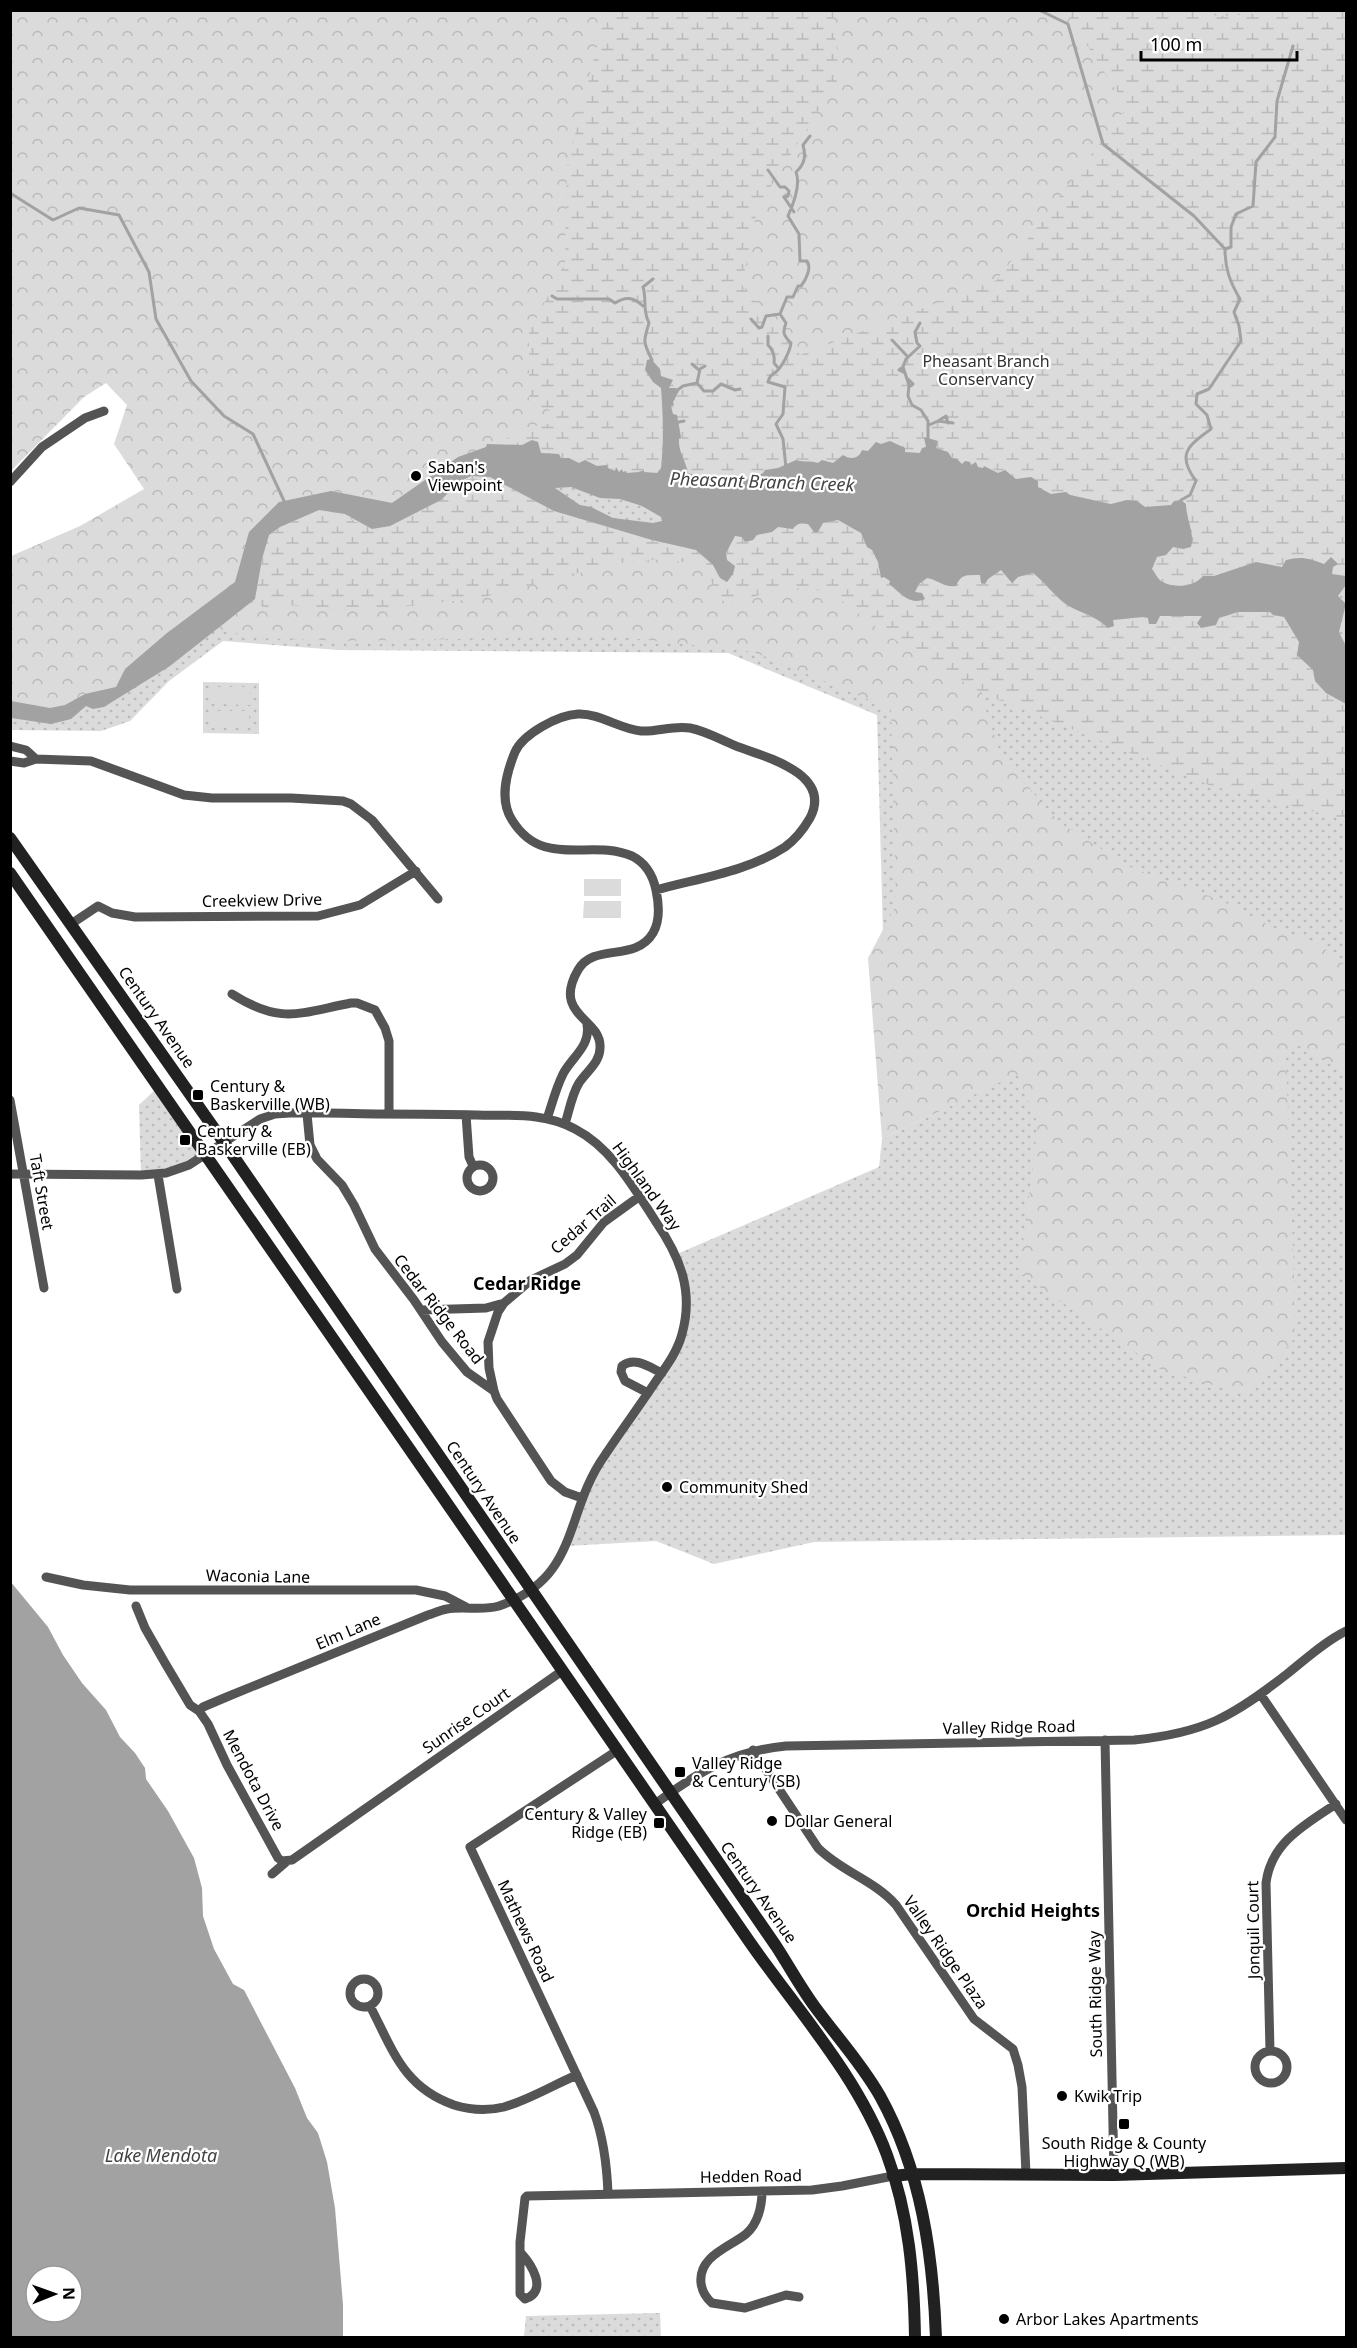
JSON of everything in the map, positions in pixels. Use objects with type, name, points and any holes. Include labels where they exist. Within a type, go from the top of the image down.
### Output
[{"type":"main road","name":"Century Avenue","points":[[10,838],[225,1144],[776,1946],[814,2005],[868,2077],[886,2109],[912,2174],[924,2217],[930,2253],[936,2337]]},
{"type":"main road","points":[[10,873],[760,1957],[854,2087],[886,2154],[893,2176],[912,2265],[915,2337]]},
{"type":"main road","points":[[893,2176],[912,2174],[1114,2175],[1347,2168]]},
{"type":"street","points":[[10,482],[42,447],[85,418],[104,411]]},
{"type":"street","points":[[565,1124],[577,1088],[595,1064],[601,1047],[596,1032],[587,1025],[572,1003],[571,985],[586,960],[602,954],[635,949],[644,944],[657,925],[656,890],[650,870],[631,856],[603,851],[552,849],[532,841],[519,831],[507,813],[505,781],[516,750],[525,737],[556,721],[578,714],[641,731],[683,727],[701,731],[800,773],[810,784],[815,800],[813,811],[800,834],[787,846],[771,855],[698,881],[656,890]]},
{"type":"street","points":[[10,746],[26,750],[36,759]]},
{"type":"street","points":[[10,761],[24,763],[36,759],[91,761],[184,795],[212,798],[291,798],[343,801],[351,804],[372,820],[438,899]]},
{"type":"street","name":"Creekview Drive","points":[[71,924],[98,906],[107,911],[135,917],[318,916],[360,905],[416,872]]},
{"type":"street","points":[[232,994],[247,1003],[281,1015],[308,1014],[357,1003],[375,1010],[386,1028],[389,1041],[389,1114]]},
{"type":"street","points":[[547,1119],[564,1073],[576,1059],[588,1035],[587,1025]]},
{"type":"street","name":"Taft Street","points":[[10,1100],[44,1288]]},
{"type":"street","name":"Highland Way","points":[[10,1174],[158,1175],[178,1170],[205,1156],[268,1116],[285,1113],[507,1115],[547,1119],[576,1129],[601,1147],[640,1196],[677,1254],[684,1283],[686,1316],[675,1352],[600,1461],[582,1498],[570,1538],[560,1560],[544,1579],[513,1600]]},
{"type":"street","name":"Cedar Ridge Road","points":[[307,1114],[310,1145],[317,1159],[342,1185],[375,1249],[421,1310],[428,1324],[467,1372],[494,1391],[551,1481],[566,1492],[582,1498]]},
{"type":"street","points":[[466,1115],[469,1158],[473,1166]]},
{"type":"street","points":[[158,1175],[177,1289]]},
{"type":"street","name":"Cedar Trail","points":[[494,1391],[489,1368],[488,1342],[498,1312],[504,1303],[531,1280],[565,1264],[577,1254],[604,1222],[640,1196]]},
{"type":"street","points":[[421,1310],[486,1308],[504,1303]]},
{"type":"street","points":[[648,1393],[625,1381],[621,1374],[622,1366],[628,1362],[637,1361],[662,1373]]},
{"type":"street","name":"Waconia Lane","points":[[46,1577],[83,1585],[142,1591],[416,1590],[445,1596],[468,1608]]},
{"type":"street","name":"Elm Lane","points":[[199,1711],[229,1696],[428,1615],[449,1608],[497,1606],[513,1600]]},
{"type":"street","name":"Mendota Drive","points":[[136,1606],[145,1628],[190,1705],[199,1711],[278,1858],[286,1862]]},
{"type":"street","name":"Valley Ridge Road","points":[[655,1804],[717,1763],[753,1750],[786,1746],[1134,1740],[1190,1731],[1233,1714],[1261,1695],[1326,1643],[1347,1631]]},
{"type":"street","name":"Sunrise Court","points":[[286,1862],[562,1671]]},
{"type":"street","points":[[1261,1695],[1347,1820]]},
{"type":"street","name":"South Ridge Way","points":[[1105,1740],[1114,2175]]},
{"type":"street","name":"Mathews Road","points":[[608,2194],[601,2133],[577,2075],[470,1847],[618,1750]]},
{"type":"street","name":"Valley Ridge Plaza","points":[[753,1750],[818,1848],[846,1870],[876,1885],[887,1894],[974,2019],[1013,2049],[1022,2087],[1026,2174]]},
{"type":"street","name":"Jonquil Court","points":[[1270,2051],[1266,1883],[1268,1870],[1274,1855],[1292,1834],[1336,1804]]},
{"type":"street","points":[[272,1874],[286,1862]]},
{"type":"street","points":[[370,2006],[400,2064],[412,2080],[427,2093],[462,2107],[480,2110],[504,2106],[577,2075]]},
{"type":"street","name":"Hedden Road","points":[[521,2253],[527,2196],[833,2188],[893,2176]]},
{"type":"street","points":[[762,2191],[761,2205],[752,2227],[705,2264],[701,2278],[702,2290],[712,2302],[745,2308],[786,2295],[799,2297]]},
{"type":"green space","points":[[1202,10],[1217,16],[1256,14],[1257,10],[1346,11],[1346,576],[1332,574],[1333,567],[1324,564],[1282,567],[1256,562],[1213,576],[1203,576],[1189,585],[1166,584],[1152,569],[1157,557],[1166,555],[1173,547],[1183,549],[1192,531],[1186,515],[1186,504],[1157,505],[1152,508],[1127,500],[1111,504],[1057,492],[1051,494],[1028,479],[1016,479],[985,466],[983,468],[971,465],[970,461],[962,464],[936,448],[938,441],[925,437],[926,448],[916,453],[905,452],[905,447],[898,444],[876,442],[868,451],[864,450],[855,458],[818,463],[796,461],[765,470],[763,474],[748,480],[743,477],[731,483],[696,480],[688,473],[680,448],[679,439],[681,437],[671,406],[675,400],[674,390],[669,388],[673,380],[661,376],[651,359],[653,382],[661,388],[662,398],[663,448],[661,469],[658,471],[652,473],[643,472],[643,470],[623,473],[603,464],[597,466],[585,460],[579,464],[577,461],[560,458],[553,453],[540,453],[540,446],[498,444],[523,428],[553,423],[550,410],[529,404],[529,333],[565,263],[567,167],[603,22],[621,11],[833,11],[839,77],[757,209],[742,285],[800,355],[997,280],[1127,107],[1065,11]]},
{"type":"green space","name":"Pheasant Branch Conservancy","points":[[11,11],[1346,11],[1346,1535],[814,1542],[714,1564],[656,1541],[566,1546],[582,1498],[667,1365],[685,1316],[677,1254],[879,1167],[882,1139],[987,1088],[883,935],[877,715],[728,653],[338,650],[223,641],[169,681],[130,721],[101,731],[11,730],[11,591],[98,564],[190,449]]},
{"type":"green space","points":[[11,11],[621,11],[603,22],[567,167],[565,263],[529,333],[553,423],[523,428],[498,444],[487,444],[487,447],[458,457],[392,503],[331,491],[249,532],[236,582],[167,633],[125,669],[116,687],[85,694],[65,705],[50,708],[11,701],[11,556],[80,526],[144,489],[114,444],[127,405],[106,383],[84,397],[11,471]]},
{"type":"green space","points":[[833,11],[1065,11],[1127,107],[997,280],[800,356],[742,286],[757,209],[839,77]]},
{"type":"green space","points":[[471,476],[490,477],[554,511],[652,540],[696,550],[713,565],[720,578],[727,560],[726,553],[735,536],[753,536],[782,526],[793,529],[800,524],[838,520],[861,535],[872,551],[881,577],[890,582],[889,584],[907,600],[917,602],[925,599],[914,592],[927,578],[948,586],[956,586],[965,576],[974,575],[988,579],[1001,570],[1015,581],[1018,577],[1033,573],[1062,601],[1098,620],[1108,628],[1113,620],[1143,617],[1156,623],[1160,616],[1202,616],[1198,620],[1219,618],[1238,612],[1270,612],[1273,615],[1284,617],[1299,642],[1298,649],[1313,670],[1316,681],[1326,693],[1346,704],[1346,818],[1209,785],[980,692],[886,634],[830,592],[789,587],[726,604],[699,564],[661,559],[618,563],[480,598],[364,611],[275,604],[266,611],[255,599],[269,535],[280,527],[319,510],[345,514],[355,522],[390,526],[441,500],[459,482]]},
{"type":"green space","points":[[661,559],[699,564],[726,604],[789,587],[831,592],[886,634],[980,692],[1002,758],[1060,823],[1130,867],[1222,901],[1280,931],[1320,945],[1346,966],[1346,1071],[1296,1044],[1288,1050],[1286,1058],[1294,1339],[1251,1391],[1245,1395],[1160,1369],[1019,1273],[1038,1124],[1017,1074],[882,1139],[868,958],[896,905],[891,709],[754,652],[613,636],[346,641],[256,638],[218,629],[255,599],[266,610],[275,604],[364,611],[480,598],[618,563]]},
{"type":"green space","points":[[203,682],[259,683],[259,734],[203,733]]},
{"type":"green space","points":[[212,687],[250,687],[250,705],[212,704]]},
{"type":"green space","points":[[212,711],[249,711],[249,728],[212,728]]},
{"type":"green space","points":[[584,879],[621,879],[621,896],[584,896]]},
{"type":"green space","points":[[584,901],[621,901],[621,918],[583,918]]},
{"type":"green space","points":[[158,1087],[205,1156],[189,1165],[141,1175],[139,1105]]},
{"type":"green space","points":[[660,2313],[661,2337],[524,2337],[526,2316]]},
{"type":"water","points":[[651,359],[660,369],[661,376],[673,380],[669,388],[676,388],[679,391],[673,402],[674,405],[671,406],[673,414],[677,415],[681,437],[679,439],[680,448],[688,473],[700,481],[706,480],[707,482],[719,478],[720,482],[730,483],[735,478],[738,481],[743,477],[748,480],[752,475],[756,477],[765,470],[778,468],[796,460],[818,463],[822,460],[833,463],[843,455],[851,458],[857,457],[862,450],[868,451],[876,442],[881,444],[890,441],[905,448],[905,452],[920,453],[922,448],[926,447],[924,437],[938,441],[936,448],[948,452],[952,458],[962,464],[965,461],[970,462],[971,465],[976,462],[978,467],[983,468],[984,466],[998,473],[1005,470],[1016,479],[1031,477],[1038,481],[1038,487],[1051,494],[1066,492],[1070,495],[1111,504],[1127,500],[1137,501],[1145,507],[1171,505],[1174,501],[1181,500],[1186,504],[1192,542],[1191,547],[1183,549],[1173,547],[1166,555],[1157,557],[1152,569],[1166,584],[1189,585],[1203,576],[1214,576],[1256,562],[1282,567],[1286,560],[1305,558],[1324,564],[1331,557],[1338,564],[1333,567],[1332,574],[1346,576],[1346,585],[1338,596],[1346,604],[1339,632],[1346,646],[1346,704],[1326,693],[1315,681],[1313,670],[1297,655],[1299,642],[1284,617],[1273,615],[1270,612],[1238,612],[1219,618],[1216,625],[1201,628],[1197,623],[1202,616],[1160,616],[1156,624],[1149,624],[1148,618],[1143,617],[1113,620],[1114,626],[1108,628],[1093,617],[1067,605],[1033,573],[1018,577],[1012,583],[1001,570],[985,584],[981,583],[980,575],[965,576],[956,586],[945,585],[927,578],[919,584],[915,592],[922,593],[925,599],[914,601],[901,595],[889,584],[890,581],[884,577],[881,578],[878,562],[872,550],[867,547],[861,533],[838,520],[823,523],[818,532],[814,532],[808,524],[801,524],[793,529],[778,527],[772,532],[757,535],[753,540],[745,542],[742,537],[735,536],[726,553],[727,560],[735,566],[727,582],[720,578],[713,565],[696,550],[652,540],[554,511],[490,477],[471,476],[459,482],[441,500],[390,526],[372,529],[345,514],[319,510],[280,527],[269,535],[255,599],[170,666],[104,707],[93,709],[86,706],[71,719],[51,724],[11,718],[11,701],[50,708],[65,705],[85,694],[116,687],[125,669],[167,633],[235,582],[249,532],[279,502],[331,491],[392,503],[458,457],[486,447],[487,444],[522,445],[532,440],[538,442],[541,453],[559,454],[561,458],[569,458],[579,463],[585,460],[597,466],[607,465],[615,471],[616,467],[619,472],[622,469],[627,473],[644,470],[644,472],[657,473],[661,468],[663,447],[661,388],[653,382],[645,370],[647,360]],"holes":[[[571,487],[600,498],[620,499],[642,506],[661,517],[662,521],[653,523],[613,518],[591,507],[580,505],[555,488]]]},
{"type":"water","name":"Lake Mendota","points":[[10,1581],[48,1627],[82,1683],[106,1710],[120,1737],[145,1768],[146,1779],[168,1811],[194,1858],[202,1888],[203,1916],[214,1949],[233,1984],[244,1990],[295,2088],[307,2118],[318,2133],[327,2162],[335,2208],[343,2305],[343,2337],[11,2337]]},
{"type":"waterway","name":"Pheasant Branch Creek","points":[[1039,10],[1068,24],[1103,144],[1194,216],[1225,249],[1229,275],[1240,299],[1234,312],[1241,341],[1209,389],[1197,394],[1196,404],[1207,415],[1211,429],[1196,440],[1187,451],[1187,464],[1196,481],[1190,495],[1181,500],[1181,503]]},
{"type":"waterway","points":[[1225,249],[1231,247],[1231,227],[1236,214],[1253,206],[1256,162],[1275,137],[1277,101],[1293,46]]},
{"type":"waterway","points":[[780,314],[787,297],[793,297],[809,270],[807,261],[800,261],[799,234],[788,216],[797,189],[796,172],[804,160],[803,145],[810,136]]},
{"type":"waterway","points":[[768,170],[780,187],[785,187],[789,191],[788,196],[784,197],[794,212]]},
{"type":"waterway","points":[[10,193],[53,220],[79,208],[119,215],[149,272],[156,319],[191,381],[224,416],[253,434],[285,503]]},
{"type":"waterway","points":[[652,360],[645,342],[649,323],[643,287],[653,279]]},
{"type":"waterway","points":[[552,296],[557,299],[609,299],[615,303],[629,298],[643,306]]},
{"type":"waterway","points":[[751,319],[759,328],[762,327],[766,316],[780,314],[786,323],[784,334],[791,343],[784,362],[770,376],[768,382],[785,387],[783,414],[776,424],[783,439],[786,468]]},
{"type":"waterway","points":[[920,323],[915,332],[917,343],[920,346],[906,359],[903,367],[909,385],[908,396],[912,405],[921,410],[928,421],[928,442]]},
{"type":"waterway","points":[[768,336],[768,345],[773,353],[774,363],[779,369]]},
{"type":"waterway","points":[[892,340],[908,357]]},
{"type":"waterway","points":[[692,364],[699,370]]},
{"type":"waterway","points":[[697,383],[700,369],[705,366]]},
{"type":"waterway","points":[[903,367],[899,370],[905,373]]},
{"type":"waterway","points":[[908,379],[913,384],[909,387]]},
{"type":"waterway","points":[[676,391],[683,386],[697,383],[704,391],[713,391],[721,384],[735,390],[740,389]]},
{"type":"waterway","points":[[938,421],[946,416],[948,423]]},
{"type":"waterway","points":[[674,423],[684,421]]},
{"type":"waterway","points":[[929,425],[938,421],[953,423]]},
{"type":"place","name":"Saban's Viewpoint","points":[[416,476]]},
{"type":"place","name":"Century & Baskerville (WB)","points":[[198,1095]]},
{"type":"place","name":"Century & Baskerville (EB)","points":[[185,1140]]},
{"type":"place","name":"Community Shed","points":[[667,1487]]},
{"type":"place","name":"Valley Ridge & Century (SB)","points":[[680,1772]]},
{"type":"place","name":"Dollar General","points":[[772,1821]]},
{"type":"place","name":"Century & Valley Ridge (EB)","points":[[659,1823]]},
{"type":"place","name":"Kwik Trip","points":[[1062,2096]]},
{"type":"place","name":"South Ridge & County Highway Q (WB)","points":[[1124,2124]]},
{"type":"place","name":"Arbor Lakes Apartments","points":[[1004,2319]]},
{"type":"district","name":"Cedar Ridge","points":[[527,1283]]},
{"type":"district","name":"Orchid Heights","points":[[1033,1910]]}]
